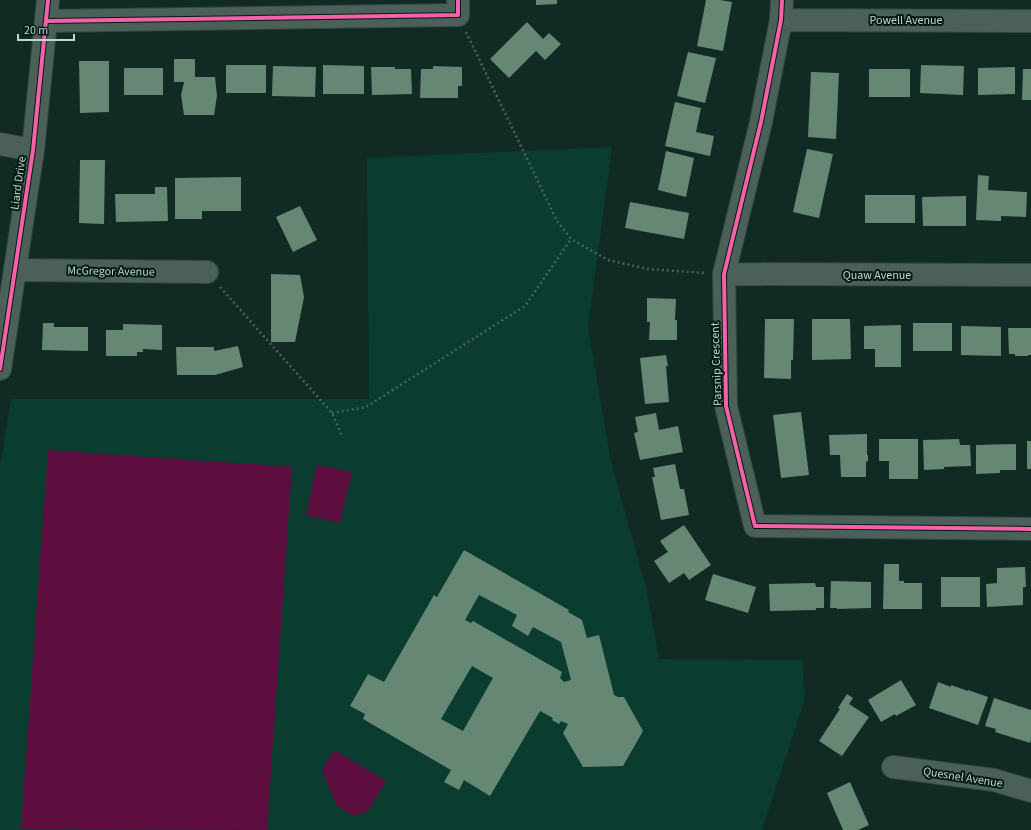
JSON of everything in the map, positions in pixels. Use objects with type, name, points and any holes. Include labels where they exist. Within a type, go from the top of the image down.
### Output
[{"type":"street","points":[[47,10],[458,8]]},
{"type":"street","name":"Liard Drive","points":[[0,369],[33,150],[47,10]]},
{"type":"street","name":"Powell Avenue","points":[[782,10],[1031,21]]},
{"type":"street","name":"Parsnip Crescent","points":[[782,10],[761,122],[724,274],[726,406],[754,526],[1031,529]]},
{"type":"street","points":[[0,144],[33,150]]},
{"type":"street","name":"McGregor Avenue","points":[[16,270],[207,272]]},
{"type":"street","name":"Quaw Avenue","points":[[724,274],[1031,275]]},
{"type":"street","name":"Quesnel Avenue","points":[[894,767],[994,780],[1031,791]]},
{"type":"path","points":[[458,8],[558,221],[571,239],[608,260],[648,269],[724,274]]},
{"type":"path","points":[[332,413],[366,407],[525,306],[571,239]]},
{"type":"path","points":[[207,272],[332,413],[342,436]]},
{"type":"shaded area","points":[[612,147],[588,328],[611,462],[646,587],[659,659],[802,660],[805,699],[762,830],[0,830],[0,466],[11,399],[369,399],[367,158]]},
{"type":"shaded area","points":[[48,450],[292,467],[267,830],[21,829]]},
{"type":"shaded area","points":[[317,465],[352,472],[340,523],[306,515]]},
{"type":"shaded area","points":[[334,750],[386,781],[368,811],[354,816],[337,806],[322,770]]},
{"type":"building","points":[[536,0],[557,0],[557,4],[536,5]]},
{"type":"building","points":[[706,0],[732,2],[723,51],[697,46]]},
{"type":"building","points":[[527,22],[543,39],[549,33],[561,44],[545,60],[536,51],[509,78],[490,59]]},
{"type":"building","points":[[688,52],[716,58],[705,103],[677,96]]},
{"type":"building","points":[[174,59],[195,59],[195,77],[215,77],[217,96],[214,115],[184,115],[181,95],[184,82],[174,82]]},
{"type":"building","points":[[79,61],[109,61],[109,112],[80,113]]},
{"type":"building","points":[[226,65],[266,65],[266,93],[226,93]]},
{"type":"building","points":[[323,65],[364,66],[364,94],[323,94]]},
{"type":"building","points":[[921,65],[964,66],[963,95],[920,93]]},
{"type":"building","points":[[273,66],[316,67],[315,97],[272,96]]},
{"type":"building","points":[[433,66],[462,67],[462,86],[458,86],[458,98],[420,98],[421,69],[433,69]]},
{"type":"building","points":[[371,67],[411,69],[412,94],[372,95]]},
{"type":"building","points":[[1015,67],[1015,94],[978,95],[978,68]]},
{"type":"building","points":[[124,68],[163,68],[163,95],[124,95]]},
{"type":"building","points":[[869,69],[910,69],[910,97],[869,97]]},
{"type":"building","points":[[1023,69],[1031,69],[1031,100],[1022,100]]},
{"type":"building","points":[[811,72],[839,73],[836,139],[808,137]]},
{"type":"building","points":[[675,102],[701,108],[696,132],[714,136],[710,156],[665,146]]},
{"type":"building","points":[[807,149],[833,154],[819,218],[793,212]]},
{"type":"building","points":[[666,151],[694,158],[686,197],[658,190]]},
{"type":"building","points":[[80,160],[105,160],[104,224],[79,223]]},
{"type":"building","points":[[978,175],[989,176],[988,190],[1027,192],[1026,217],[1001,216],[1001,221],[976,220]]},
{"type":"building","points":[[241,177],[241,211],[202,211],[202,219],[175,219],[175,178]]},
{"type":"building","points":[[155,187],[167,187],[168,221],[116,222],[115,194],[155,194]]},
{"type":"building","points":[[865,195],[915,195],[915,223],[865,223]]},
{"type":"building","points":[[966,196],[966,226],[923,226],[922,197]]},
{"type":"building","points":[[630,202],[689,213],[684,239],[625,228]]},
{"type":"building","points":[[300,206],[317,240],[293,252],[276,217]]},
{"type":"building","points":[[271,274],[300,275],[304,297],[295,342],[271,342]]},
{"type":"building","points":[[647,298],[676,299],[675,320],[677,320],[677,340],[649,340],[650,322],[647,322]]},
{"type":"building","points":[[765,319],[794,319],[791,379],[764,378]]},
{"type":"building","points":[[812,319],[850,319],[851,359],[812,360]]},
{"type":"building","points":[[43,323],[54,323],[54,327],[88,327],[88,351],[42,350]]},
{"type":"building","points":[[913,323],[952,323],[952,351],[913,351]]},
{"type":"building","points":[[123,324],[162,325],[162,350],[143,349],[143,352],[137,352],[137,356],[106,356],[106,330],[123,330]]},
{"type":"building","points":[[901,325],[901,367],[875,367],[875,349],[864,349],[864,326]]},
{"type":"building","points":[[961,326],[1001,327],[1001,356],[961,355]]},
{"type":"building","points":[[1008,328],[1031,328],[1031,355],[1015,356],[1015,354],[1009,354]]},
{"type":"building","points":[[238,346],[243,367],[215,375],[177,375],[176,347],[214,347],[214,351]]},
{"type":"building","points":[[666,355],[668,366],[666,366],[669,402],[645,404],[640,358]]},
{"type":"building","points":[[801,412],[809,475],[781,478],[773,415]]},
{"type":"building","points":[[656,413],[659,430],[678,426],[683,452],[640,460],[634,433],[638,432],[635,417]]},
{"type":"building","points":[[867,434],[868,461],[866,462],[866,477],[841,477],[840,455],[830,455],[829,435]]},
{"type":"building","points":[[879,439],[918,439],[918,479],[889,479],[889,461],[879,461]]},
{"type":"building","points":[[959,439],[960,445],[970,445],[971,466],[944,467],[944,469],[924,470],[923,440]]},
{"type":"building","points":[[1027,441],[1031,441],[1031,469],[1027,469]]},
{"type":"building","points":[[1016,444],[1016,470],[1000,470],[1000,473],[976,474],[976,445]]},
{"type":"building","points":[[675,464],[680,489],[684,489],[689,515],[661,520],[652,477],[655,477],[653,468]]},
{"type":"building","points":[[684,525],[711,565],[689,580],[684,573],[669,583],[654,561],[668,552],[660,541]]},
{"type":"building","points":[[464,550],[569,610],[568,612],[582,620],[587,638],[599,635],[614,695],[624,697],[643,731],[623,766],[583,767],[563,733],[568,724],[561,721],[559,724],[552,720],[553,718],[540,711],[490,796],[464,780],[459,790],[444,782],[451,770],[363,719],[365,714],[350,706],[368,674],[384,682],[434,595],[437,597]],"holes":[[[479,595],[517,615],[512,626],[528,636],[533,627],[561,642],[571,680],[564,682],[560,678],[562,672],[473,621],[471,623],[465,620]],[[472,666],[493,678],[463,731],[441,719]]]},
{"type":"building","points":[[884,564],[899,564],[899,581],[904,581],[904,583],[922,583],[922,609],[883,609]]},
{"type":"building","points":[[1025,567],[1026,587],[1023,587],[1023,605],[987,607],[986,584],[997,583],[997,568]]},
{"type":"building","points":[[713,574],[756,587],[748,613],[705,600]]},
{"type":"building","points":[[941,577],[980,577],[980,607],[941,607]]},
{"type":"building","points":[[831,581],[871,582],[871,608],[830,608]]},
{"type":"building","points":[[815,583],[816,587],[824,587],[824,608],[816,608],[816,610],[770,611],[769,584]]},
{"type":"building","points":[[901,680],[916,705],[881,722],[868,700]]},
{"type":"building","points":[[938,682],[988,697],[978,725],[929,708]]},
{"type":"building","points":[[847,694],[853,698],[849,704],[869,717],[842,756],[819,741],[840,709],[838,708]]},
{"type":"building","points":[[994,698],[1031,710],[1030,743],[995,732],[996,729],[985,726]]},
{"type":"building","points":[[850,782],[869,825],[858,830],[843,830],[827,793]]},
{"type":"cycle path","points":[[0,369],[33,150],[48,0]]},
{"type":"cycle path","points":[[46,21],[458,15],[458,0]]},
{"type":"cycle path","points":[[782,0],[781,20],[761,122],[724,274],[726,406],[755,526],[1031,529]]}]
